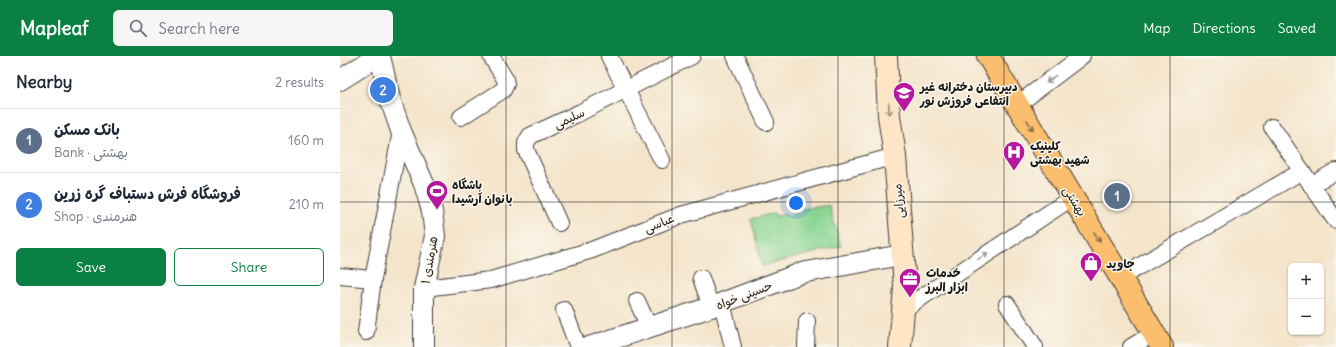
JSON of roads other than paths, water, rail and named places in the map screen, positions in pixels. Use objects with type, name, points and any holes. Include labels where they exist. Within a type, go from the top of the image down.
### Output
[{"type":"main road","name":"میرزایی","points":[[886,56],[889,116],[895,156],[905,287],[900,347]]},
{"type":"main road","name":"بهشتی","points":[[988,56],[1158,340]]},
{"type":"street","points":[[340,80],[379,56]]},
{"type":"street","name":"هنرمندی ۱","points":[[379,56],[390,99],[401,131],[424,184],[432,211],[435,236],[424,288],[424,347]]},
{"type":"street","points":[[461,117],[503,90],[506,84],[505,79],[491,56]]},
{"type":"street","points":[[609,56],[662,160]]},
{"type":"street","name":"سلیمی","points":[[559,223],[526,150],[526,143],[530,136],[627,90],[692,56]]},
{"type":"street","points":[[735,56],[766,122]]},
{"type":"street","points":[[1017,105],[1082,56]]},
{"type":"street","points":[[1272,127],[1336,221]]},
{"type":"street","points":[[366,332],[373,280],[401,131]]},
{"type":"street","name":"عباسی","points":[[424,288],[491,280],[592,250],[681,215],[895,156]]},
{"type":"street","points":[[1121,277],[1302,171]]},
{"type":"street","points":[[1311,185],[1336,171]]},
{"type":"street","points":[[904,309],[1072,197]]},
{"type":"street","name":"حسینی خواه","points":[[589,347],[717,305],[801,273],[902,256]]},
{"type":"street","points":[[340,276],[373,280]]},
{"type":"street","points":[[701,278],[717,305],[733,347]]},
{"type":"street","points":[[637,301],[649,327]]},
{"type":"street","points":[[1007,304],[1035,347]]},
{"type":"street","points":[[564,310],[578,347]]},
{"type":"street","points":[[806,347],[807,321]]},
{"type":"street","points":[[1131,347],[1158,340]]},
{"type":"place","name":"فروشگاه فرش دستباف گره زرین","points":[[383,90]]},
{"type":"place","name":"دبیرستان دخترانه غیر انتفاعی فروزش نور","points":[[904,112]]},
{"type":"place","name":"کلینیک شهید بهشتی","points":[[1014,172]]},
{"type":"place","name":"بانک مسکن","points":[[1117,196]]},
{"type":"place","name":"باشگاه بانوان آرشیدا","points":[[437,210]]},
{"type":"place","name":"جاوید","points":[[1091,282]]},
{"type":"place","name":"خدمات ابزار البرز","points":[[910,298]]}]
